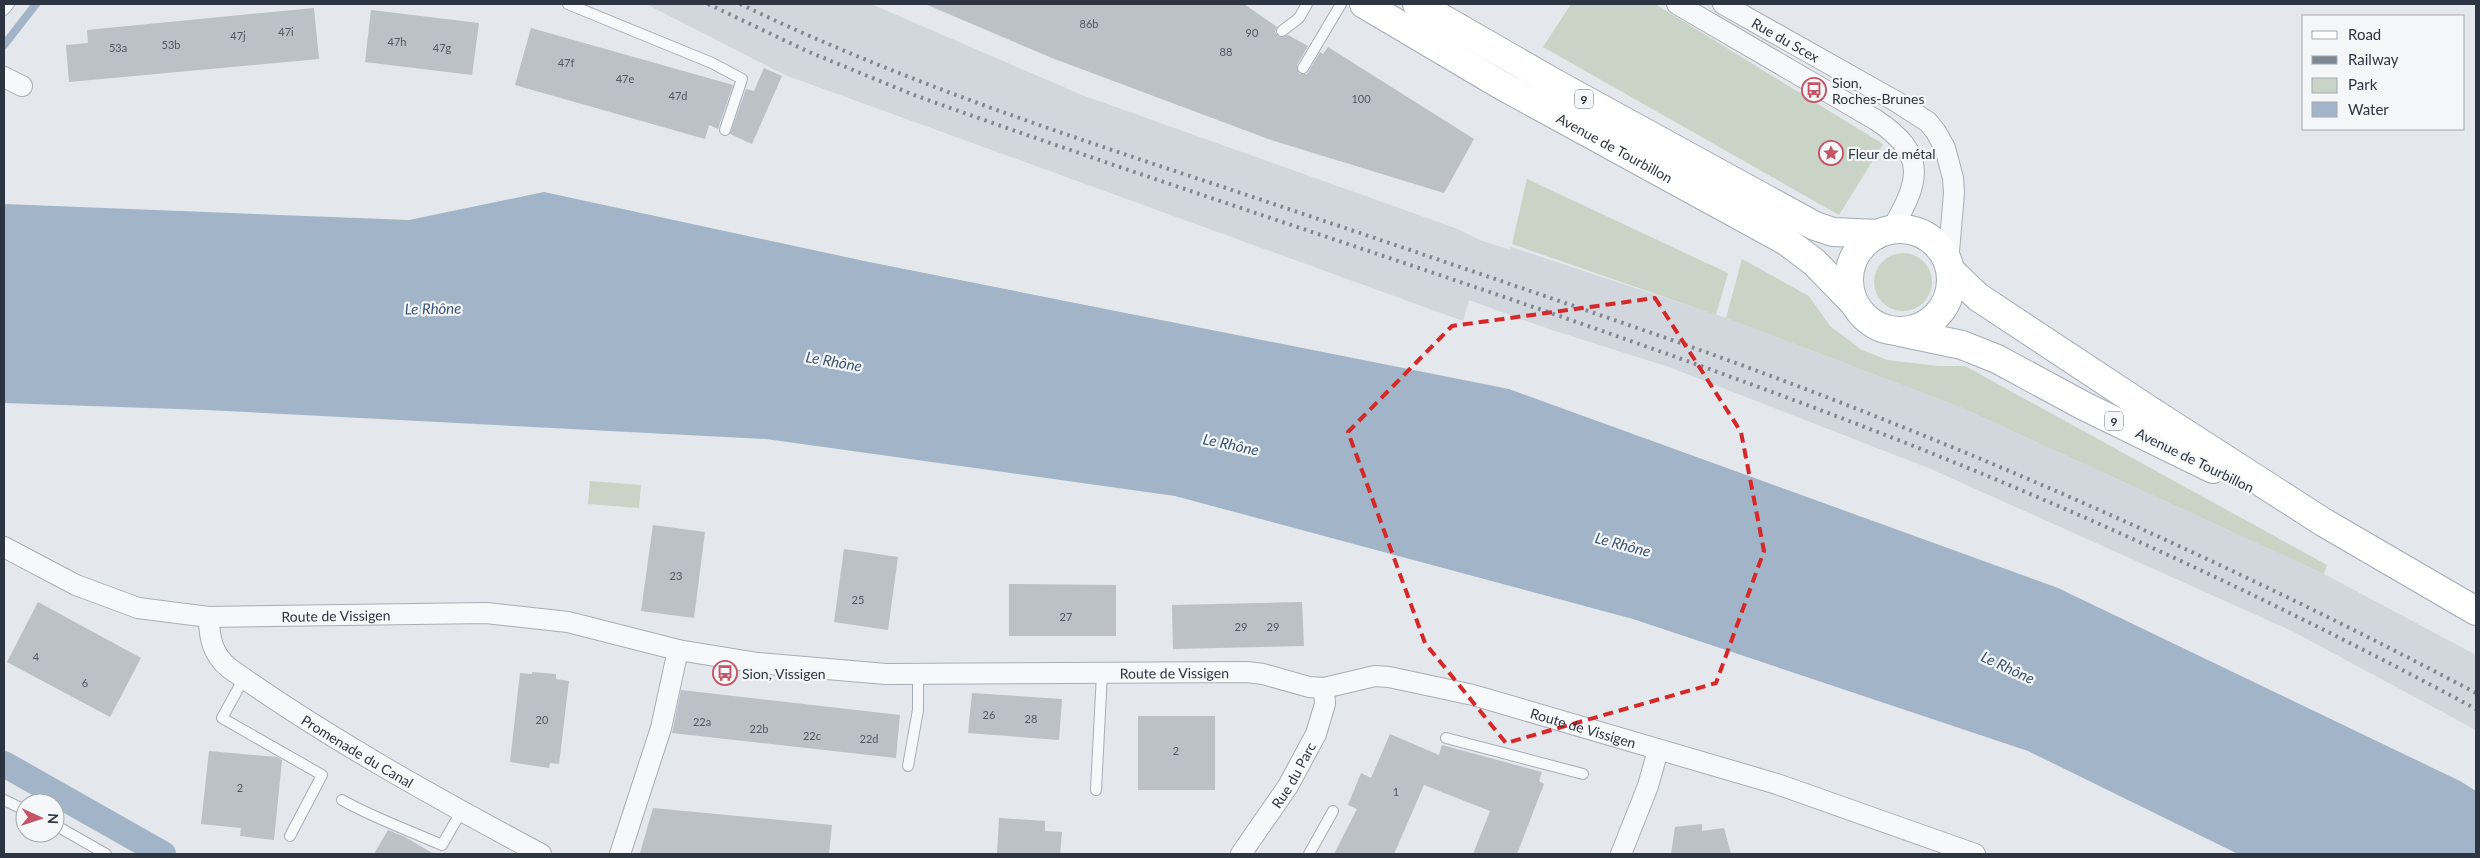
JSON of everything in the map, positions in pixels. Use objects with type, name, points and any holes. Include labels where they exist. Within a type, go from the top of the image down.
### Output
[{"type":"main road","name":"Avenue de Tourbillon","points":[[1364,4],[1501,85],[1786,241],[1814,262],[1854,303]]},
{"type":"main road","name":"Avenue de Tourbillon","points":[[1417,4],[1556,84],[1815,226],[1833,232],[1885,232]]},
{"type":"main road","points":[[1904,229],[1921,233],[1940,248],[1950,267],[1950,295],[1937,316],[1924,326],[1900,332],[1884,329],[1870,322],[1854,303],[1849,281],[1851,267],[1861,247],[1885,232],[1904,229]]},
{"type":"main road","name":"Avenue de Tourbillon","points":[[1950,267],[1978,297],[2323,522],[2476,611]]},
{"type":"main road","name":"Avenue de Tourbillon","points":[[1900,332],[1962,345],[1997,359],[2084,406],[2323,522]]},
{"type":"street","name":"Rue du Scex","points":[[1677,4],[1876,120],[1901,138],[1912,159],[1914,173],[1908,201],[1885,232]]},
{"type":"street","name":"Rue du Scex","points":[[1723,4],[1897,102],[1928,122],[1945,148],[1953,178],[1954,193],[1950,267]]},
{"type":"street","points":[[4,77],[22,86]]},
{"type":"street","name":"Route de Vissigen","points":[[4,547],[76,585],[138,608],[209,617],[486,613],[514,615],[568,622],[678,650],[784,666],[886,674],[1246,672],[1263,674],[1309,687],[1324,688],[1376,676],[1408,679],[1473,695],[1828,800],[1975,854]]},
{"type":"street","name":"Promenade du Canal","points":[[209,617],[209,630],[215,653],[221,662],[341,742],[531,852]]},
{"type":"street","points":[[620,854],[661,728],[678,650]]},
{"type":"street","name":"Rue du Parc","points":[[1242,854],[1288,786],[1316,734],[1322,719],[1324,688]]},
{"type":"street","points":[[1622,854],[1648,786],[1658,750]]},
{"type":"lane","points":[[4,10],[9,4]]},
{"type":"lane","points":[[568,4],[712,63],[742,79],[725,130]]},
{"type":"lane","points":[[1282,31],[1299,18],[1307,4]]},
{"type":"lane","points":[[1303,68],[1341,4]]},
{"type":"lane","points":[[1096,790],[1102,673]]},
{"type":"lane","points":[[908,766],[918,710],[918,674]]},
{"type":"lane","points":[[244,678],[222,718],[322,775],[290,836]]},
{"type":"lane","points":[[1446,738],[1583,774]]},
{"type":"lane","points":[[342,800],[371,817],[388,821],[442,845],[461,812]]},
{"type":"lane","points":[[1309,854],[1333,811]]},
{"type":"lane","points":[[65,831],[106,854]]},
{"type":"highlighted area","points":[[1655,298],[1741,432],[1764,551],[1716,683],[1506,743],[1425,643],[1348,432],[1452,326]]},
{"type":"shaded area","points":[[646,4],[871,4],[1082,95],[1455,228],[1480,240],[1510,250],[1511,247],[1726,318],[1960,407],[2324,574],[2476,655],[2476,730],[2294,632],[1931,469],[1669,367],[1549,329],[1469,300],[1463,321],[785,75]]},
{"type":"green space","points":[[1571,4],[1655,4],[1883,144],[1839,215],[1543,47]]},
{"type":"green space","points":[[1527,179],[1728,273],[1716,315],[1512,244]]},
{"type":"green space","points":[[1897,253],[1909,253],[1924,261],[1932,276],[1932,288],[1924,303],[1909,311],[1897,311],[1882,303],[1874,288],[1874,276],[1882,261]]},
{"type":"green space","points":[[1742,259],[1809,296],[1830,326],[1862,350],[1887,360],[1939,366],[1965,366],[2327,565],[2324,574],[1960,407],[1726,318]]},
{"type":"green space","points":[[590,481],[641,485],[639,508],[588,504]]},
{"type":"water","name":"Le Rhône","points":[[544,192],[869,262],[1509,389],[2058,588],[2460,781],[2476,791],[2476,854],[2238,854],[2028,751],[1633,619],[1175,496],[766,439],[206,410],[4,403],[4,204],[409,220]]},
{"type":"building","points":[[925,4],[1244,4],[1277,27],[1275,32],[1279,37],[1288,35],[1308,46],[1297,65],[1299,74],[1307,74],[1320,52],[1323,54],[1328,47],[1474,139],[1444,193],[1271,140],[1052,58]]},
{"type":"building","points":[[314,8],[319,59],[69,82],[66,45],[88,43],[87,30]]},
{"type":"building","points":[[371,10],[479,23],[472,75],[365,62]]},
{"type":"building","points":[[531,28],[733,85],[718,129],[709,125],[705,139],[515,85]]},
{"type":"building","points":[[764,68],[782,76],[752,144],[730,134],[746,89],[754,91]]},
{"type":"building","points":[[653,525],[705,532],[694,618],[641,611]]},
{"type":"building","points":[[844,549],[898,557],[888,630],[834,622]]},
{"type":"building","points":[[1009,584],[1116,585],[1116,636],[1009,636]]},
{"type":"building","points":[[38,602],[141,658],[110,717],[7,662]]},
{"type":"building","points":[[1302,602],[1304,646],[1173,649],[1172,605]]},
{"type":"building","points":[[532,672],[556,674],[556,679],[569,681],[559,764],[550,763],[549,768],[510,762],[520,673],[532,674]]},
{"type":"building","points":[[681,690],[900,715],[896,758],[672,733]]},
{"type":"building","points":[[972,693],[1062,699],[1059,740],[968,733]]},
{"type":"building","points":[[1138,716],[1215,716],[1215,790],[1138,790]]},
{"type":"building","points":[[1390,734],[1439,755],[1442,745],[1542,772],[1539,781],[1544,784],[1517,854],[1473,854],[1490,811],[1424,785],[1394,854],[1334,854],[1357,809],[1348,805],[1361,773],[1371,778]]},
{"type":"building","points":[[209,751],[277,757],[282,760],[274,840],[240,836],[241,828],[201,824]]},
{"type":"building","points":[[653,808],[832,825],[829,854],[640,853]]},
{"type":"building","points":[[999,818],[1045,821],[1045,831],[1062,832],[1060,854],[997,854]]},
{"type":"building","points":[[1702,824],[1702,831],[1724,828],[1731,854],[1671,854],[1675,827]]},
{"type":"building","points":[[388,830],[405,837],[434,854],[374,854]]},
{"type":"waterway","points":[[4,45],[36,4]]},
{"type":"waterway","points":[[4,764],[163,854]]},
{"type":"railway","points":[[708,4],[809,52],[914,95],[1040,140],[1548,312],[1801,403],[1926,451],[2066,509],[2205,572],[2409,673],[2476,709]]},
{"type":"railway","points":[[740,4],[858,57],[918,81],[1101,146],[1686,345],[1888,421],[1988,462],[2186,549],[2380,643],[2476,693]]},
{"type":"place","name":"Sion, Roches-Brunes","points":[[1814,90]]},
{"type":"place","name":"Fleur de métal","points":[[1831,153]]},
{"type":"place","name":"Sion, Vissigen","points":[[725,673]]}]
